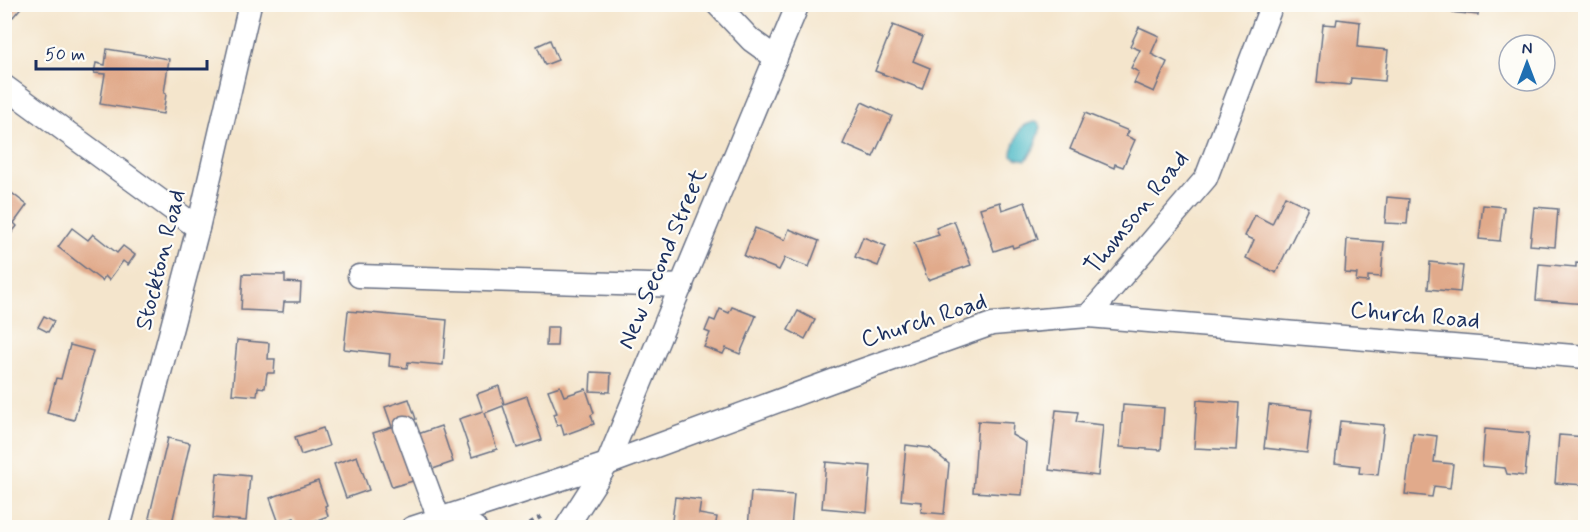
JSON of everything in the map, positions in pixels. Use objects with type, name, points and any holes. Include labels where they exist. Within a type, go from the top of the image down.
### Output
[{"type":"street","name":"Stockton Road","points":[[119,528],[198,228],[250,4]]},
{"type":"street","points":[[717,4],[751,40],[776,58]]},
{"type":"street","name":"New Second Street","points":[[566,528],[607,464],[798,4]]},
{"type":"street","name":"Thomson Road","points":[[1088,316],[1206,178],[1272,4]]},
{"type":"street","points":[[4,86],[198,228]]},
{"type":"street","points":[[359,276],[682,286]]},
{"type":"street","name":"Church Road","points":[[412,528],[607,464],[992,324],[1088,316],[1586,357]]},
{"type":"street","points":[[405,427],[439,519],[475,528]]},
{"type":"path","points":[[522,528],[542,516]]},
{"type":"water","points":[[1034,122],[1039,123],[1041,127],[1034,148],[1026,160],[1016,158],[1012,155],[1012,151],[1020,129]]},
{"type":"building","points":[[4,4],[24,4],[13,17],[4,10]]},
{"type":"building","points":[[1451,4],[1479,4],[1478,15],[1450,12]]},
{"type":"building","points":[[1337,19],[1360,22],[1358,47],[1388,50],[1385,81],[1351,78],[1350,85],[1317,82],[1323,24],[1336,25]]},
{"type":"building","points":[[893,25],[923,37],[913,61],[930,68],[922,89],[875,71]]},
{"type":"building","points":[[1139,27],[1159,36],[1151,54],[1167,62],[1154,92],[1134,83],[1139,72],[1131,68],[1140,50],[1130,46]]},
{"type":"building","points":[[550,40],[558,60],[545,65],[537,46]]},
{"type":"building","points":[[107,49],[169,59],[163,114],[100,104],[105,74],[94,73],[96,63],[105,65]]},
{"type":"building","points":[[862,102],[892,116],[873,157],[843,144]]},
{"type":"building","points":[[1085,113],[1129,131],[1126,136],[1135,140],[1123,167],[1115,164],[1114,168],[1070,149]]},
{"type":"building","points":[[4,187],[27,205],[14,223],[17,226],[7,239],[4,237]]},
{"type":"building","points":[[1285,196],[1308,207],[1276,273],[1246,258],[1254,240],[1245,236],[1255,215],[1272,224]]},
{"type":"building","points":[[1387,197],[1409,199],[1407,224],[1385,223]]},
{"type":"building","points":[[1000,202],[1002,210],[1025,202],[1038,239],[1013,248],[1012,245],[994,251],[980,208]]},
{"type":"building","points":[[1483,205],[1504,207],[1500,241],[1479,239]]},
{"type":"building","points":[[1534,207],[1558,209],[1555,247],[1530,245]]},
{"type":"building","points":[[954,221],[971,265],[928,280],[914,243],[939,235],[936,228]]},
{"type":"building","points":[[72,228],[88,240],[93,234],[117,253],[123,246],[135,255],[128,265],[123,261],[109,280],[105,276],[102,281],[58,247]]},
{"type":"building","points":[[755,228],[785,240],[789,229],[819,241],[809,267],[785,258],[779,270],[744,256]]},
{"type":"building","points":[[863,237],[886,246],[878,266],[855,257]]},
{"type":"building","points":[[1347,239],[1384,242],[1381,277],[1368,276],[1368,282],[1356,281],[1357,274],[1345,273]]},
{"type":"building","points":[[1430,262],[1463,266],[1460,292],[1428,289]]},
{"type":"building","points":[[1576,263],[1586,264],[1586,304],[1536,300],[1539,264],[1576,267]]},
{"type":"building","points":[[243,274],[285,275],[285,282],[301,283],[300,302],[284,302],[283,312],[241,310]]},
{"type":"building","points":[[732,307],[756,316],[740,354],[726,348],[723,354],[704,347],[710,333],[705,331],[710,319],[715,321],[720,309],[729,313]]},
{"type":"building","points":[[348,311],[447,320],[443,365],[408,362],[407,368],[389,366],[390,354],[344,349]]},
{"type":"building","points":[[798,311],[815,320],[805,339],[788,330]]},
{"type":"building","points":[[44,316],[54,321],[48,332],[38,327]]},
{"type":"building","points":[[547,327],[558,327],[557,346],[546,346]]},
{"type":"building","points":[[237,340],[269,343],[268,359],[275,359],[274,373],[267,373],[265,388],[258,387],[257,396],[232,394]]},
{"type":"building","points":[[70,345],[93,351],[74,420],[47,413],[56,378],[61,379]]},
{"type":"building","points":[[591,372],[611,373],[610,392],[590,391]]},
{"type":"building","points":[[499,386],[504,404],[527,396],[542,440],[517,448],[503,406],[485,413],[497,449],[472,457],[459,419],[483,411],[477,394]]},
{"type":"building","points":[[560,386],[564,396],[586,389],[594,413],[591,415],[594,424],[564,435],[561,424],[557,426],[553,414],[557,413],[548,390]]},
{"type":"building","points":[[409,399],[416,419],[394,427],[413,481],[392,487],[373,433],[392,427],[385,407]]},
{"type":"building","points":[[1197,400],[1239,403],[1236,450],[1194,448]]},
{"type":"building","points":[[1123,405],[1164,408],[1161,450],[1120,447]]},
{"type":"building","points":[[1269,405],[1312,410],[1307,453],[1264,448]]},
{"type":"building","points":[[1056,410],[1078,412],[1076,422],[1103,425],[1098,476],[1049,470]]},
{"type":"building","points":[[978,421],[1013,423],[1012,435],[1026,443],[1022,495],[973,492]]},
{"type":"building","points":[[1340,421],[1384,425],[1378,475],[1359,473],[1360,466],[1335,463]]},
{"type":"building","points":[[441,426],[453,462],[430,470],[418,434]]},
{"type":"building","points":[[323,428],[329,446],[301,455],[295,437]]},
{"type":"building","points":[[1485,429],[1529,433],[1525,476],[1507,474],[1505,468],[1482,466]]},
{"type":"building","points":[[1413,433],[1437,436],[1434,462],[1453,464],[1450,488],[1434,486],[1432,497],[1405,494]]},
{"type":"building","points":[[1559,435],[1586,437],[1586,485],[1555,483]]},
{"type":"building","points":[[168,438],[190,443],[172,523],[149,518]]},
{"type":"building","points":[[906,445],[930,448],[949,464],[944,514],[921,512],[922,502],[901,500]]},
{"type":"building","points":[[357,456],[369,490],[346,498],[334,464]]},
{"type":"building","points":[[826,462],[871,466],[867,512],[822,508]]},
{"type":"building","points":[[217,473],[250,476],[246,521],[213,518]]},
{"type":"building","points":[[318,481],[327,505],[325,506],[328,516],[298,527],[294,518],[279,523],[270,498]]},
{"type":"building","points":[[751,492],[794,495],[791,528],[748,528]]},
{"type":"building","points":[[675,497],[701,500],[699,514],[717,517],[715,528],[671,528]]}]
